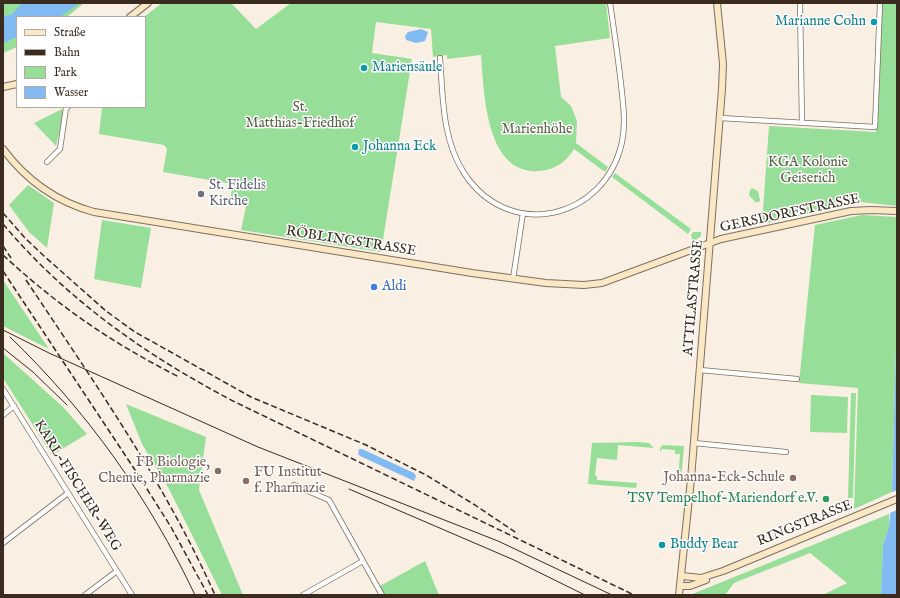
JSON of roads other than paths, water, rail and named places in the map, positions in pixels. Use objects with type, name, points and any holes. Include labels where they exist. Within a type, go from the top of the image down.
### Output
[{"type":"street","points":[[131,16],[148,3]]},
{"type":"street","points":[[440,58],[447,130],[459,163],[469,180],[484,196],[502,207],[523,214],[550,214],[566,210],[579,204],[602,184],[617,159],[622,141],[624,123],[610,3]]},
{"type":"street","name":"ATTILASTRASSE","points":[[679,595],[694,443],[720,118],[723,70],[717,3]]},
{"type":"street","points":[[800,3],[802,123]]},
{"type":"street","points":[[720,118],[875,127],[880,3]]},
{"type":"street","points":[[3,87],[16,84]]},
{"type":"street","points":[[47,162],[60,149],[66,108]]},
{"type":"street","name":"RÖBLINGSTRASSE","points":[[3,149],[22,171],[43,189],[73,205],[94,212],[513,279],[577,285],[602,283],[711,242]]},
{"type":"street","name":"GERSDORFSTRASSE","points":[[711,242],[851,211],[897,211]]},
{"type":"street","points":[[513,279],[523,214]]},
{"type":"street","points":[[700,370],[797,379]]},
{"type":"street","name":"KARL-FISCHER-WEG","points":[[3,389],[132,595]]},
{"type":"street","points":[[3,415],[14,406]]},
{"type":"street","points":[[694,443],[786,452]]},
{"type":"street","points":[[294,484],[329,500],[382,595]]},
{"type":"street","points":[[3,543],[68,493]]},
{"type":"street","name":"RINGSTRASSE","points":[[680,586],[690,586],[897,499]]},
{"type":"street","points":[[302,595],[363,561]]},
{"type":"street","points":[[85,595],[117,570]]},
{"type":"street","name":"RINGSTRASSE","points":[[682,576],[701,578],[723,571]]},
{"type":"water","points":[[22,3],[80,3],[61,16],[16,16],[16,37],[3,43],[3,17],[12,14]]},
{"type":"water","points":[[421,29],[428,32],[425,41],[416,43],[406,40],[405,36],[408,32]]},
{"type":"water","points":[[897,312],[897,595],[881,595],[883,545],[889,527],[892,492]]},
{"type":"water","points":[[359,449],[414,473],[416,476],[414,481],[360,456],[358,454]]},
{"type":"tram line","points":[[3,330],[49,353],[258,447],[498,541],[612,595]]},
{"type":"tram line","points":[[10,337],[65,395],[114,457],[158,524],[195,595]]},
{"type":"tram line","points":[[3,348],[33,372],[67,405]]},
{"type":"tram line","points":[[349,489],[514,560],[585,595]]},
{"type":"railway","points":[[3,213],[25,238],[44,256],[106,311],[135,332],[251,397],[366,445],[426,475],[518,534]]},
{"type":"railway","points":[[3,224],[54,278],[82,302],[110,325],[171,366],[235,402],[634,595]]},
{"type":"railway","points":[[3,246],[11,258]]},
{"type":"railway","points":[[3,255],[44,291],[86,322],[131,351],[179,377]]},
{"type":"railway","points":[[3,271],[135,470],[171,527],[208,595]]},
{"type":"railway","points":[[26,280],[102,395],[151,473],[195,553],[215,595]]},
{"type":"place","name":"Marianne Cohn","points":[[874,22]]},
{"type":"place","name":"Mariensäule","points":[[364,68]]},
{"type":"place","name":"Johanna Eck","points":[[355,147]]},
{"type":"place","name":"St. Fidelis Kirche","points":[[201,194]]},
{"type":"place","name":"Aldi","points":[[374,287]]},
{"type":"place","name":"FB Biologie, Chemie, Pharmazie","points":[[218,471]]},
{"type":"place","name":"Johanna-Eck-Schule","points":[[793,478]]},
{"type":"place","name":"FU Institut f. Pharmazie","points":[[246,481]]},
{"type":"place","name":"TSV Tempelhof-Mariendorf e.V.","points":[[826,499]]},
{"type":"place","name":"Buddy Bear","points":[[662,545]]},
{"type":"park label","name":"St. Matthias-Friedhof","points":[[300,116]]},
{"type":"park label","name":"Marienhöhe","points":[[537,130]]},
{"type":"park label","name":"KGA Kolonie Geiserich","points":[[808,172]]}]
